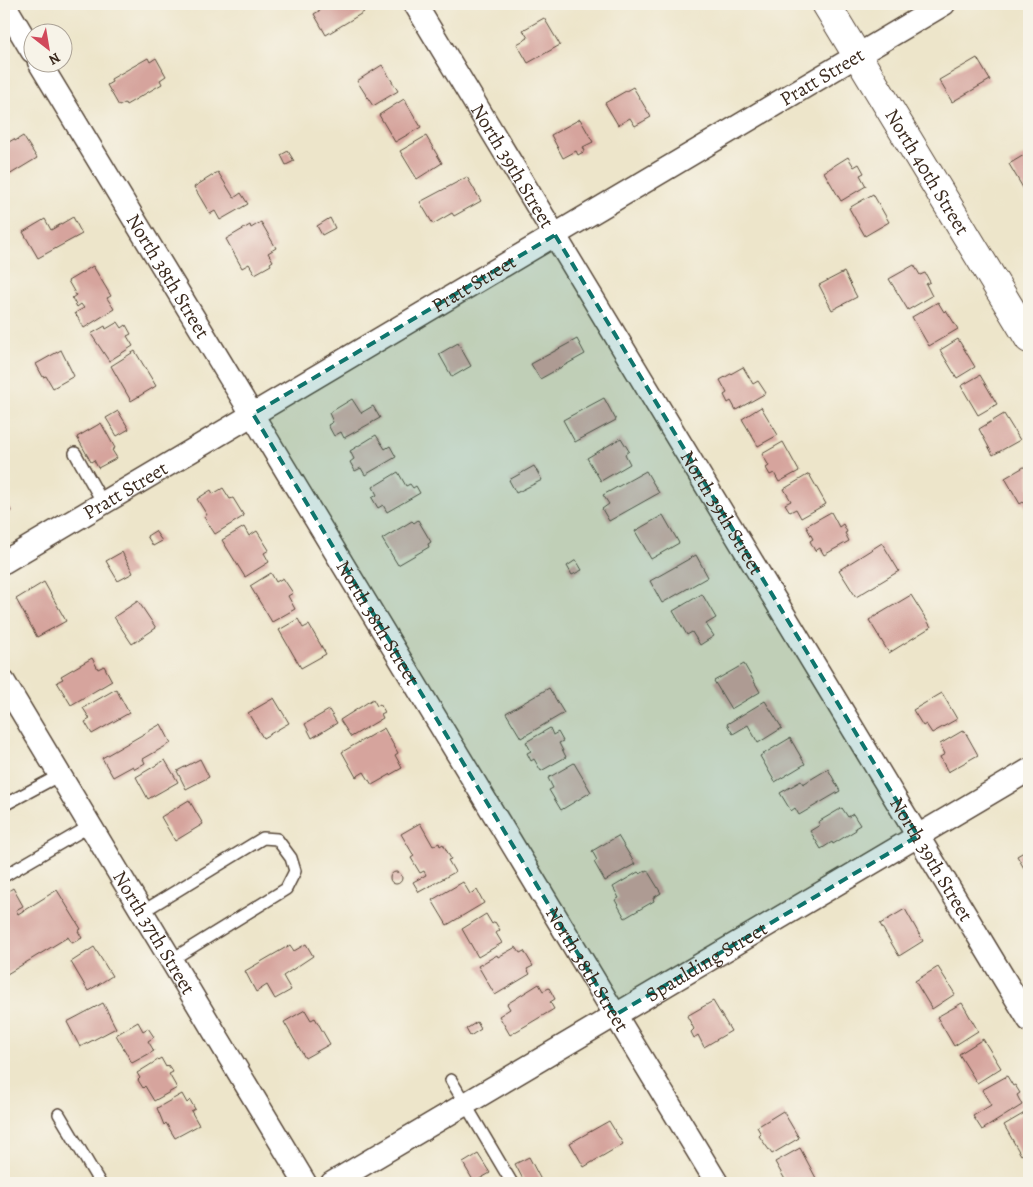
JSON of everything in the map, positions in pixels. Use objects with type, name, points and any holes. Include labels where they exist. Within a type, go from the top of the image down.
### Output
[{"type":"street","points":[[4,4],[22,34]]},
{"type":"street","name":"North 39th Street","points":[[415,4],[1029,1020]]},
{"type":"street","name":"North 40th Street","points":[[826,4],[1029,339]]},
{"type":"street","name":"Pratt Street","points":[[4,562],[944,4]]},
{"type":"street","name":"North 38th Street","points":[[45,72],[717,1183]]},
{"type":"street","name":"North 37th Street","points":[[4,682],[305,1183]]},
{"type":"street","name":"Spaulding Street","points":[[332,1183],[1029,770]]},
{"type":"lane","points":[[76,452],[103,503]]},
{"type":"lane","points":[[4,805],[60,775]]},
{"type":"lane","points":[[4,876],[90,826]]},
{"type":"lane","points":[[142,912],[263,838],[277,839],[291,858],[295,872],[286,889],[171,960]]},
{"type":"lane","points":[[451,1080],[512,1183]]},
{"type":"lane","points":[[59,1114],[100,1183]]},
{"type":"highlighted area","points":[[555,235],[918,836],[615,1015],[253,414]]},
{"type":"building","points":[[322,4],[359,4],[364,12],[326,35],[314,14],[324,8]]},
{"type":"building","points":[[544,18],[560,45],[528,63],[517,44],[528,38],[523,30]]},
{"type":"building","points":[[148,58],[150,62],[156,58],[166,76],[160,80],[162,84],[126,105],[125,103],[119,106],[107,85],[112,82],[111,79]]},
{"type":"building","points":[[977,58],[990,80],[952,102],[939,80]]},
{"type":"building","points":[[382,65],[398,91],[373,106],[357,81]]},
{"type":"building","points":[[633,87],[651,117],[635,126],[630,118],[618,125],[605,103]]},
{"type":"building","points":[[404,99],[421,127],[395,142],[379,115]]},
{"type":"building","points":[[580,119],[593,142],[583,147],[585,151],[578,155],[576,151],[563,158],[551,135]]},
{"type":"building","points":[[23,136],[37,158],[4,178],[4,145]]},
{"type":"building","points":[[426,136],[442,163],[417,179],[400,151]]},
{"type":"building","points":[[288,151],[294,161],[286,165],[281,155]]},
{"type":"building","points":[[1029,152],[1029,198],[1009,164]]},
{"type":"building","points":[[848,157],[854,167],[859,164],[864,173],[860,175],[866,186],[841,201],[824,172]]},
{"type":"building","points":[[218,172],[234,198],[241,193],[248,204],[220,220],[215,211],[210,214],[194,187]]},
{"type":"building","points":[[467,177],[481,201],[454,216],[452,213],[433,224],[420,202]]},
{"type":"building","points":[[873,194],[889,222],[865,236],[849,208]]},
{"type":"building","points":[[73,217],[82,234],[38,258],[23,232],[45,219],[51,230]]},
{"type":"building","points":[[330,218],[335,228],[322,235],[317,226]]},
{"type":"building","points":[[261,222],[276,248],[268,253],[273,261],[270,263],[271,265],[255,274],[249,264],[242,268],[226,239],[250,225],[251,228]]},
{"type":"building","points":[[914,265],[920,275],[925,273],[930,282],[926,284],[932,296],[908,310],[889,279]]},
{"type":"building","points":[[93,266],[111,296],[107,298],[114,309],[84,328],[75,313],[84,308],[81,304],[77,307],[72,298],[76,295],[68,281]]},
{"type":"building","points":[[844,272],[857,297],[832,310],[819,285]]},
{"type":"building","points":[[938,302],[944,312],[946,310],[958,329],[929,346],[912,317]]},
{"type":"building","points":[[118,322],[122,328],[126,325],[131,334],[127,336],[133,346],[109,361],[91,334],[105,326],[106,329]]},
{"type":"building","points":[[577,339],[585,354],[540,379],[531,364]]},
{"type":"building","points":[[958,339],[975,367],[957,378],[940,350]]},
{"type":"building","points":[[458,343],[471,366],[452,377],[439,354]]},
{"type":"building","points":[[61,350],[74,376],[53,388],[46,376],[43,377],[36,364]]},
{"type":"building","points":[[135,351],[156,386],[131,401],[111,366]]},
{"type":"building","points":[[743,367],[753,384],[758,381],[766,393],[736,410],[731,401],[728,403],[724,395],[727,393],[720,380]]},
{"type":"building","points":[[980,375],[997,404],[978,415],[961,386]]},
{"type":"building","points":[[604,398],[616,420],[575,442],[563,420]]},
{"type":"building","points":[[352,399],[361,413],[373,406],[380,418],[344,438],[341,432],[334,436],[328,425],[333,422],[329,413]]},
{"type":"building","points":[[761,407],[778,435],[758,446],[742,419]]},
{"type":"building","points":[[118,411],[129,429],[117,436],[106,418]]},
{"type":"building","points":[[1004,414],[1020,440],[993,455],[979,429]]},
{"type":"building","points":[[101,423],[115,448],[112,450],[117,458],[98,468],[94,460],[91,462],[77,437]]},
{"type":"building","points":[[376,435],[385,449],[390,446],[396,457],[365,475],[361,468],[355,471],[350,462],[354,459],[350,451]]},
{"type":"building","points":[[621,438],[629,451],[625,454],[630,464],[601,481],[587,458]]},
{"type":"building","points":[[783,442],[799,471],[779,482],[774,473],[770,475],[766,468],[769,466],[762,454]]},
{"type":"building","points":[[1029,464],[1029,512],[1023,502],[1020,504],[1005,478]]},
{"type":"building","points":[[534,466],[542,480],[516,493],[509,480]]},
{"type":"building","points":[[646,471],[659,493],[609,521],[602,509],[609,504],[603,495]]},
{"type":"building","points":[[398,472],[406,486],[410,484],[413,488],[416,486],[420,493],[387,512],[383,505],[378,508],[372,498],[377,495],[373,487]]},
{"type":"building","points":[[809,474],[826,504],[801,518],[796,509],[790,512],[785,504],[791,501],[784,489]]},
{"type":"building","points":[[223,488],[230,499],[233,498],[244,516],[215,534],[204,517],[207,515],[197,499],[211,490],[213,494]]},
{"type":"building","points":[[4,498],[11,511],[4,516]]},
{"type":"building","points":[[831,512],[839,527],[843,524],[849,541],[824,555],[820,548],[815,551],[810,541],[813,539],[806,526]]},
{"type":"building","points":[[663,515],[679,543],[651,559],[635,531]]},
{"type":"building","points":[[418,520],[431,542],[428,544],[429,547],[398,565],[382,539],[412,521],[414,523]]},
{"type":"building","points":[[244,527],[249,536],[257,531],[269,550],[264,553],[269,562],[245,577],[222,540]]},
{"type":"building","points":[[155,531],[162,541],[153,546],[147,536]]},
{"type":"building","points":[[882,543],[899,571],[856,597],[839,570]]},
{"type":"building","points":[[122,552],[133,573],[118,581],[106,561]]},
{"type":"building","points":[[696,555],[708,577],[662,603],[650,581]]},
{"type":"building","points":[[576,560],[582,570],[572,575],[567,566]]},
{"type":"building","points":[[271,573],[276,582],[283,578],[293,593],[288,596],[295,609],[272,622],[250,586]]},
{"type":"building","points":[[44,582],[66,621],[37,637],[16,599]]},
{"type":"building","points":[[702,594],[716,618],[706,624],[714,636],[700,645],[692,632],[687,635],[673,611]]},
{"type":"building","points":[[911,595],[931,627],[889,653],[869,620]]},
{"type":"building","points":[[138,601],[156,628],[132,644],[114,617]]},
{"type":"building","points":[[298,619],[303,628],[309,625],[326,654],[301,668],[279,630]]},
{"type":"building","points":[[92,658],[98,669],[104,666],[112,681],[71,705],[57,682],[63,679],[61,676]]},
{"type":"building","points":[[744,664],[760,692],[731,709],[714,681]]},
{"type":"building","points":[[549,688],[564,713],[521,738],[506,713]]},
{"type":"building","points":[[116,689],[129,713],[92,734],[85,722],[90,719],[83,708]]},
{"type":"building","points":[[942,693],[957,719],[932,733],[926,724],[923,726],[913,710]]},
{"type":"building","points":[[274,698],[289,723],[263,738],[248,713]]},
{"type":"building","points":[[373,699],[377,706],[380,704],[385,712],[381,714],[383,718],[351,737],[340,720]]},
{"type":"building","points":[[765,701],[782,728],[758,743],[748,725],[733,734],[727,724]]},
{"type":"building","points":[[329,710],[337,723],[312,738],[305,724]]},
{"type":"building","points":[[161,724],[171,743],[143,759],[145,763],[135,769],[133,766],[113,777],[102,758]]},
{"type":"building","points":[[384,728],[398,753],[395,755],[402,768],[372,785],[364,772],[356,777],[342,752]]},
{"type":"building","points":[[550,728],[553,735],[558,732],[563,741],[559,743],[566,757],[541,771],[534,759],[531,761],[527,753],[531,751],[526,742]]},
{"type":"building","points":[[964,730],[978,755],[948,772],[940,757],[945,754],[940,744]]},
{"type":"building","points":[[790,738],[805,764],[775,782],[760,756]]},
{"type":"building","points":[[200,759],[209,777],[186,789],[177,771]]},
{"type":"building","points":[[165,760],[178,782],[148,799],[136,777]]},
{"type":"building","points":[[574,763],[591,792],[561,810],[549,790],[553,788],[548,778]]},
{"type":"building","points":[[828,769],[840,791],[799,815],[795,808],[791,811],[780,793],[801,781],[803,784]]},
{"type":"building","points":[[189,800],[203,824],[175,841],[161,817]]},
{"type":"building","points":[[842,808],[848,817],[853,814],[860,825],[855,828],[856,830],[821,849],[810,831],[820,825],[818,822]]},
{"type":"building","points":[[420,823],[433,846],[439,843],[440,846],[443,844],[451,859],[448,860],[455,872],[419,892],[413,882],[426,875],[424,871],[420,873],[411,858],[414,856],[401,834]]},
{"type":"building","points":[[618,836],[635,864],[605,881],[594,862],[597,860],[592,851]]},
{"type":"building","points":[[1029,849],[1029,877],[1017,856]]},
{"type":"building","points":[[647,870],[661,893],[653,898],[654,901],[625,918],[615,900],[619,898],[613,887],[638,872],[640,874]]},
{"type":"building","points":[[394,872],[398,872],[402,878],[398,884],[394,884],[390,880],[390,876]]},
{"type":"building","points":[[463,882],[470,894],[477,890],[484,903],[447,925],[432,900]]},
{"type":"building","points":[[13,888],[23,906],[16,910],[18,914],[57,890],[81,929],[78,931],[82,938],[72,943],[68,937],[7,974],[4,969],[4,894]]},
{"type":"building","points":[[905,909],[923,941],[899,956],[880,924]]},
{"type":"building","points":[[486,914],[492,924],[495,922],[500,930],[496,933],[502,943],[478,957],[462,929]]},
{"type":"building","points":[[306,944],[313,956],[283,976],[291,990],[275,999],[267,985],[256,992],[245,971],[290,945],[294,951]]},
{"type":"building","points":[[94,947],[112,976],[88,991],[71,962]]},
{"type":"building","points":[[516,947],[520,953],[524,951],[533,966],[527,969],[530,974],[495,995],[478,966]]},
{"type":"building","points":[[938,967],[955,994],[932,1009],[915,981]]},
{"type":"building","points":[[539,984],[543,991],[549,988],[555,999],[550,1002],[554,1009],[510,1035],[499,1016],[510,1009],[507,1004]]},
{"type":"building","points":[[713,1001],[731,1031],[704,1047],[698,1035],[694,1038],[691,1032],[694,1029],[687,1016]]},
{"type":"building","points":[[103,1003],[116,1028],[80,1047],[67,1022]]},
{"type":"building","points":[[962,1003],[978,1031],[954,1046],[937,1017]]},
{"type":"building","points":[[305,1010],[311,1020],[315,1018],[330,1044],[305,1058],[284,1022]]},
{"type":"building","points":[[138,1022],[143,1031],[148,1028],[154,1037],[148,1041],[154,1051],[132,1063],[116,1035]]},
{"type":"building","points":[[477,1022],[481,1029],[470,1036],[466,1029]]},
{"type":"building","points":[[983,1039],[1001,1068],[977,1083],[959,1054]]},
{"type":"building","points":[[161,1058],[166,1067],[168,1065],[173,1072],[169,1074],[177,1088],[154,1101],[145,1086],[143,1088],[138,1080],[140,1078],[137,1073]]},
{"type":"building","points":[[1007,1076],[1020,1093],[1017,1095],[1022,1105],[982,1130],[973,1116],[991,1105],[982,1090]]},
{"type":"building","points":[[182,1094],[187,1103],[190,1100],[195,1109],[191,1111],[199,1125],[175,1138],[166,1123],[164,1125],[157,1108]]},
{"type":"building","points":[[783,1111],[799,1138],[772,1154],[759,1136],[761,1134],[757,1127]]},
{"type":"building","points":[[1028,1111],[1029,1150],[1021,1155],[1004,1125]]},
{"type":"building","points":[[609,1121],[623,1144],[584,1167],[570,1143]]},
{"type":"building","points":[[800,1148],[816,1178],[807,1183],[787,1183],[775,1162]]},
{"type":"building","points":[[478,1154],[490,1173],[474,1182],[463,1163]]},
{"type":"building","points":[[529,1157],[541,1180],[534,1183],[525,1183],[515,1164]]}]
